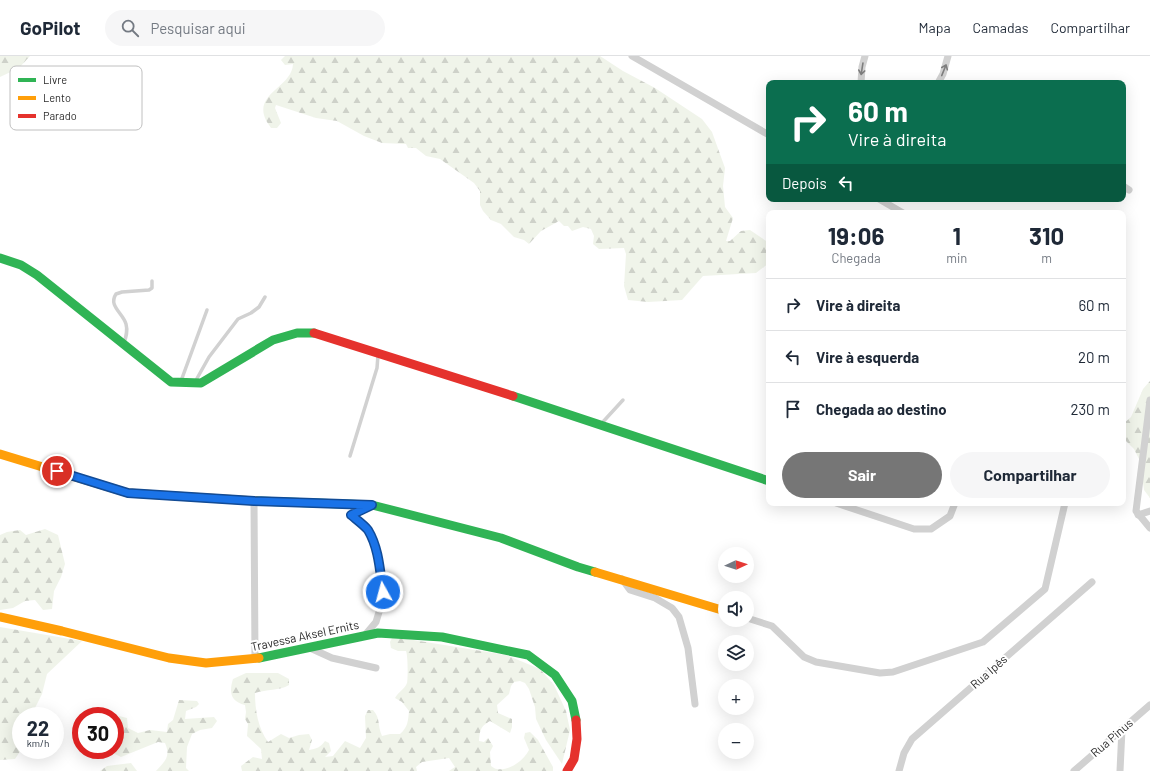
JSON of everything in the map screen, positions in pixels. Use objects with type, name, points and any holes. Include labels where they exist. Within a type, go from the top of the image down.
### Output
[{"type":"street","points":[[632,56],[766,133]]},
{"type":"street","points":[[861,80],[862,67],[865,56]]},
{"type":"street","points":[[940,80],[945,69],[948,56]]},
{"type":"street","points":[[884,202],[898,210]]},
{"type":"street","points":[[0,258],[21,265],[37,275],[171,382],[201,383],[273,340],[298,333],[313,333],[516,397],[766,480]]},
{"type":"street","points":[[1150,400],[1136,511],[1150,528]]},
{"type":"street","points":[[0,454],[128,493],[254,501],[372,505],[501,538],[578,568],[622,579],[718,609]]},
{"type":"street","points":[[254,501],[255,659]]},
{"type":"street","points":[[365,636],[376,622],[383,592],[380,567],[374,543],[368,529],[351,515],[372,505]]},
{"type":"street","points":[[845,506],[914,529],[931,529],[950,516],[954,506]]},
{"type":"street","points":[[754,620],[772,626],[804,657],[816,662],[880,673],[894,672],[983,642],[1045,589],[1064,506]]},
{"type":"street","points":[[1138,515],[1150,511]]},
{"type":"street","points":[[622,579],[630,590],[655,598],[672,608],[679,617],[688,648],[695,704]]},
{"type":"street","name":"Rua Ipês","points":[[899,771],[904,753],[912,739],[1092,582]]},
{"type":"street","name":"Travessa Aksel Ernits","points":[[0,617],[62,630],[169,658],[206,663],[255,659],[378,633],[442,637],[528,655],[555,676],[572,701],[576,720],[577,739],[574,759],[567,771]]},
{"type":"street","points":[[310,648],[332,658],[376,668]]},
{"type":"street","name":"Rua Pinus","points":[[1074,771],[1150,705]]},
{"type":"street","points":[[1120,771],[1122,729]]},
{"type":"lane","points":[[124,344],[127,332],[126,324],[113,304],[113,298],[116,294],[122,292],[149,290],[152,288],[152,281]]},
{"type":"lane","points":[[194,383],[209,357],[238,319],[251,313],[259,307],[265,297]]},
{"type":"lane","points":[[181,382],[207,310]]},
{"type":"lane","points":[[350,456],[377,368],[378,354]]},
{"type":"lane","points":[[600,425],[623,400]]},
{"type":"green space","points":[[0,56],[30,56],[21,66],[10,66],[10,72],[0,77]]},
{"type":"green space","points":[[285,56],[600,56],[623,71],[655,88],[702,119],[712,132],[725,168],[723,186],[725,207],[733,218],[726,241],[730,241],[741,231],[750,230],[766,241],[766,265],[756,273],[703,276],[682,300],[648,302],[628,300],[624,286],[626,254],[624,248],[599,249],[593,244],[594,236],[591,229],[583,227],[572,231],[568,226],[564,226],[559,221],[541,231],[529,244],[524,240],[514,237],[501,224],[491,220],[480,205],[480,191],[474,183],[440,159],[426,156],[416,148],[408,148],[406,144],[382,143],[364,136],[337,121],[316,118],[276,105],[275,108],[281,123],[277,128],[271,128],[265,119],[263,109],[265,102],[269,96],[287,79],[293,64],[285,65],[281,60]]},
{"type":"green space","points":[[1150,381],[1150,498],[1144,490],[1140,461],[1134,449],[1126,441],[1126,421],[1131,417],[1143,389]]},
{"type":"green space","points":[[45,529],[58,535],[65,564],[61,577],[54,591],[52,609],[43,610],[35,600],[25,601],[13,608],[0,610],[0,535],[7,532],[20,530],[26,535]]},
{"type":"green space","points":[[0,627],[82,641],[47,674],[42,694],[36,707],[12,707],[12,759],[15,759],[0,760]]},
{"type":"green space","points":[[392,638],[407,639],[506,655],[540,669],[554,685],[566,711],[570,730],[562,764],[546,740],[536,719],[535,707],[529,689],[525,683],[520,681],[514,682],[511,686],[509,694],[497,705],[498,713],[512,719],[510,733],[490,721],[481,729],[479,741],[484,742],[488,738],[493,746],[490,752],[491,766],[496,769],[502,769],[512,767],[527,754],[529,750],[524,738],[525,733],[530,732],[538,740],[553,767],[553,771],[449,771],[455,767],[449,758],[422,762],[416,767],[417,771],[242,771],[241,766],[253,757],[262,759],[261,749],[247,736],[248,724],[245,719],[245,705],[236,701],[231,692],[233,679],[246,673],[278,673],[289,679],[289,685],[285,687],[255,693],[258,719],[268,742],[281,734],[289,738],[309,734],[312,740],[309,750],[322,745],[325,741],[329,743],[331,751],[325,757],[333,756],[345,741],[360,748],[366,738],[365,716],[368,710],[373,710],[375,713],[382,736],[400,734],[408,721],[409,711],[402,702],[395,698],[407,683],[407,658],[406,651],[398,651],[391,648],[390,642]]},
{"type":"green space","points":[[179,700],[197,701],[199,704],[196,707],[186,711],[185,719],[214,717],[217,721],[212,728],[200,730],[192,734],[187,747],[186,768],[189,771],[156,771],[167,755],[165,743],[158,742],[124,756],[124,717],[127,718],[128,728],[138,733],[150,730],[167,732],[168,724],[173,720]]},
{"type":"green space","points":[[131,763],[137,771],[100,771],[107,766]]},
{"type":"traffic: fast","points":[[0,258],[21,265],[37,275],[171,382],[201,383],[273,340],[297,333],[314,333]]},
{"type":"traffic: fast","points":[[513,396],[766,480]]},
{"type":"traffic: fast","points":[[257,501],[372,505],[501,538],[595,572]]},
{"type":"traffic: fast","points":[[259,658],[378,633],[442,637],[528,655],[555,675],[572,701],[576,720]]},
{"type":"traffic: slow","points":[[0,454],[128,493],[257,501]]},
{"type":"traffic: slow","points":[[595,572],[718,609]]},
{"type":"traffic: slow","points":[[0,617],[169,658],[206,663],[259,658]]},
{"type":"traffic: jam","points":[[314,333],[513,396]]},
{"type":"traffic: jam","points":[[567,771],[574,759],[577,739],[576,720]]},
{"type":"route","points":[[57,471],[128,493],[254,501],[372,505],[351,515],[368,529],[374,543],[380,567],[383,592]]}]
